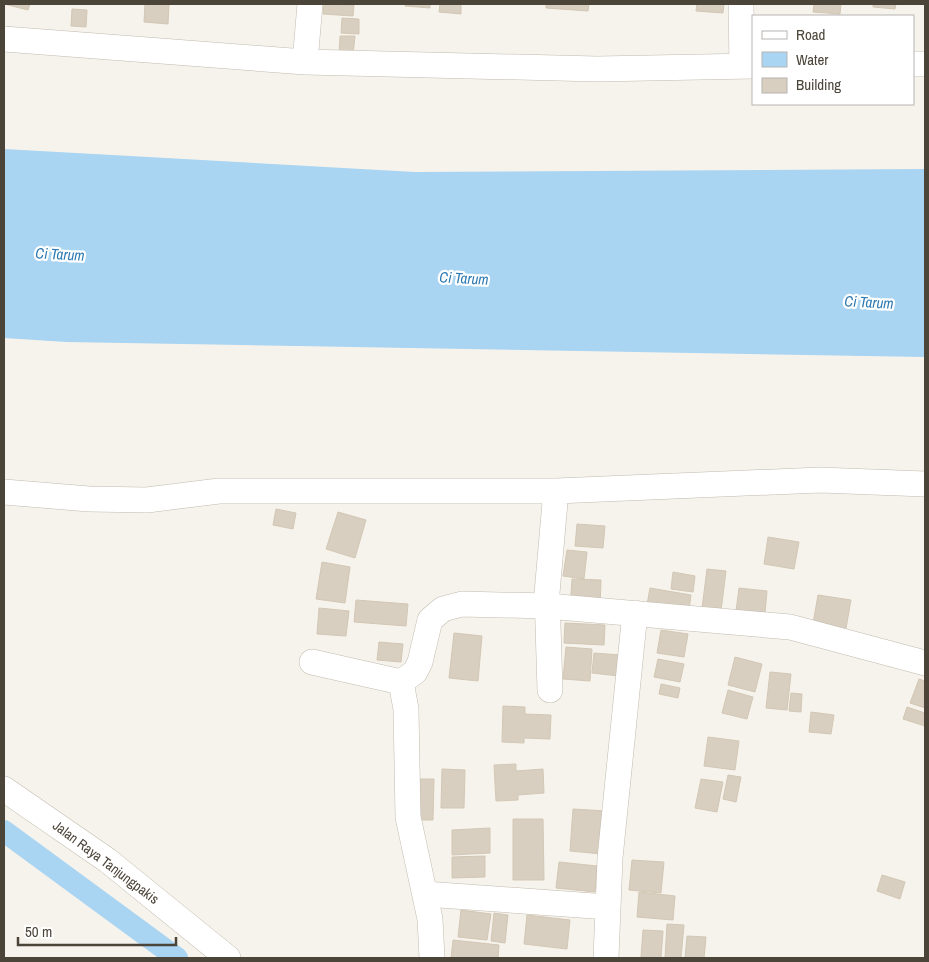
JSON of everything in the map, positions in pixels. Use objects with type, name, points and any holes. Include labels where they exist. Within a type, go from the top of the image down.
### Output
[{"type":"street","points":[[305,62],[310,4]]},
{"type":"street","points":[[4,39],[305,62],[597,69],[747,66],[740,4]]},
{"type":"street","points":[[4,492],[89,499],[146,500],[219,491],[556,491],[820,480],[925,484]]},
{"type":"street","points":[[550,690],[547,606],[556,491]]},
{"type":"street","points":[[312,662],[401,682],[415,672],[426,644],[430,620],[443,609],[462,604],[547,606],[790,627],[925,663]]},
{"type":"street","points":[[606,958],[619,756],[635,613]]},
{"type":"street","points":[[401,682],[406,709],[408,818],[430,919],[432,958]]},
{"type":"street","name":"Jalan Raya Tanjungpakis","points":[[4,789],[107,860],[228,958]]},
{"type":"street","points":[[425,894],[608,907]]},
{"type":"water","name":"Ci Tarum","points":[[4,149],[415,172],[925,169],[925,357],[66,342],[4,338]]},
{"type":"building","points":[[4,4],[30,4],[28,10]]},
{"type":"building","points":[[145,4],[169,4],[168,24],[144,22]]},
{"type":"building","points":[[324,4],[354,5],[353,16],[323,14]]},
{"type":"building","points":[[405,4],[430,4],[430,8],[405,6]]},
{"type":"building","points":[[440,4],[461,4],[461,14],[439,12]]},
{"type":"building","points":[[546,4],[589,4],[588,11],[546,8]]},
{"type":"building","points":[[697,4],[724,4],[723,13],[696,11]]},
{"type":"building","points":[[814,4],[841,4],[840,14],[813,12]]},
{"type":"building","points":[[873,4],[896,4],[895,9],[873,7]]},
{"type":"building","points":[[72,9],[87,10],[86,27],[71,26]]},
{"type":"building","points":[[342,18],[359,19],[359,34],[341,33]]},
{"type":"building","points":[[340,36],[355,36],[353,55],[339,55]]},
{"type":"building","points":[[276,509],[296,513],[293,529],[273,525]]},
{"type":"building","points":[[338,512],[366,520],[355,558],[326,549]]},
{"type":"building","points":[[577,524],[605,526],[603,548],[575,546]]},
{"type":"building","points":[[768,537],[799,542],[794,569],[764,564]]},
{"type":"building","points":[[567,550],[587,552],[584,579],[563,576]]},
{"type":"building","points":[[322,562],[350,567],[345,603],[316,599]]},
{"type":"building","points":[[707,569],[726,571],[721,611],[702,608]]},
{"type":"building","points":[[673,572],[695,576],[693,592],[671,589]]},
{"type":"building","points":[[572,579],[601,580],[600,608],[570,607]]},
{"type":"building","points":[[650,588],[691,595],[688,617],[646,610]]},
{"type":"building","points":[[739,588],[767,591],[765,613],[736,611]]},
{"type":"building","points":[[818,595],[851,600],[845,634],[812,629]]},
{"type":"building","points":[[356,600],[408,604],[406,626],[354,622]]},
{"type":"building","points":[[319,608],[349,611],[346,636],[317,634]]},
{"type":"building","points":[[565,623],[605,625],[604,645],[564,643]]},
{"type":"building","points":[[661,630],[688,634],[684,657],[657,653]]},
{"type":"building","points":[[454,633],[482,636],[478,681],[449,678]]},
{"type":"building","points":[[379,642],[403,644],[401,662],[377,660]]},
{"type":"building","points":[[566,647],[592,649],[590,681],[563,679]]},
{"type":"building","points":[[594,653],[621,655],[619,676],[592,673]]},
{"type":"building","points":[[735,657],[762,664],[755,692],[728,685]]},
{"type":"building","points":[[658,659],[684,664],[680,682],[654,677]]},
{"type":"building","points":[[770,672],[791,674],[787,710],[766,708]]},
{"type":"building","points":[[919,679],[925,681],[925,708],[910,703]]},
{"type":"building","points":[[661,684],[680,688],[678,698],[659,694]]},
{"type":"building","points":[[728,690],[753,697],[747,719],[722,713]]},
{"type":"building","points":[[791,693],[802,694],[801,712],[789,711]]},
{"type":"building","points":[[503,706],[525,707],[525,714],[551,715],[550,739],[524,738],[524,743],[502,742]]},
{"type":"building","points":[[907,707],[925,713],[925,726],[903,719]]},
{"type":"building","points":[[811,712],[834,715],[831,734],[809,732]]},
{"type":"building","points":[[708,737],[739,741],[735,770],[704,766]]},
{"type":"building","points":[[516,764],[516,771],[543,769],[544,793],[518,795],[518,800],[496,801],[494,765]]},
{"type":"building","points":[[442,769],[465,770],[464,808],[441,808]]},
{"type":"building","points":[[728,775],[741,777],[736,802],[723,799]]},
{"type":"building","points":[[411,779],[434,779],[433,820],[411,820]]},
{"type":"building","points":[[701,779],[723,782],[717,812],[695,808]]},
{"type":"building","points":[[573,809],[606,811],[602,854],[570,851]]},
{"type":"building","points":[[513,819],[543,819],[544,880],[513,880]]},
{"type":"building","points":[[490,828],[490,853],[452,855],[452,830]]},
{"type":"building","points":[[485,856],[485,877],[452,878],[452,857]]},
{"type":"building","points":[[632,860],[664,862],[661,893],[629,890]]},
{"type":"building","points":[[559,862],[597,866],[595,892],[556,888]]},
{"type":"building","points":[[882,875],[905,882],[900,899],[877,891]]},
{"type":"building","points":[[639,892],[675,896],[673,920],[637,917]]},
{"type":"building","points":[[461,910],[491,914],[487,940],[458,937]]},
{"type":"building","points":[[494,913],[508,915],[505,943],[491,941]]},
{"type":"building","points":[[527,915],[570,920],[567,949],[524,944]]},
{"type":"building","points":[[667,924],[684,925],[681,958],[665,958]]},
{"type":"building","points":[[643,930],[663,931],[661,958],[641,957]]},
{"type":"building","points":[[687,936],[706,937],[704,958],[685,958]]},
{"type":"building","points":[[453,940],[499,945],[498,958],[451,958]]},
{"type":"waterway","points":[[4,831],[177,958]]}]
